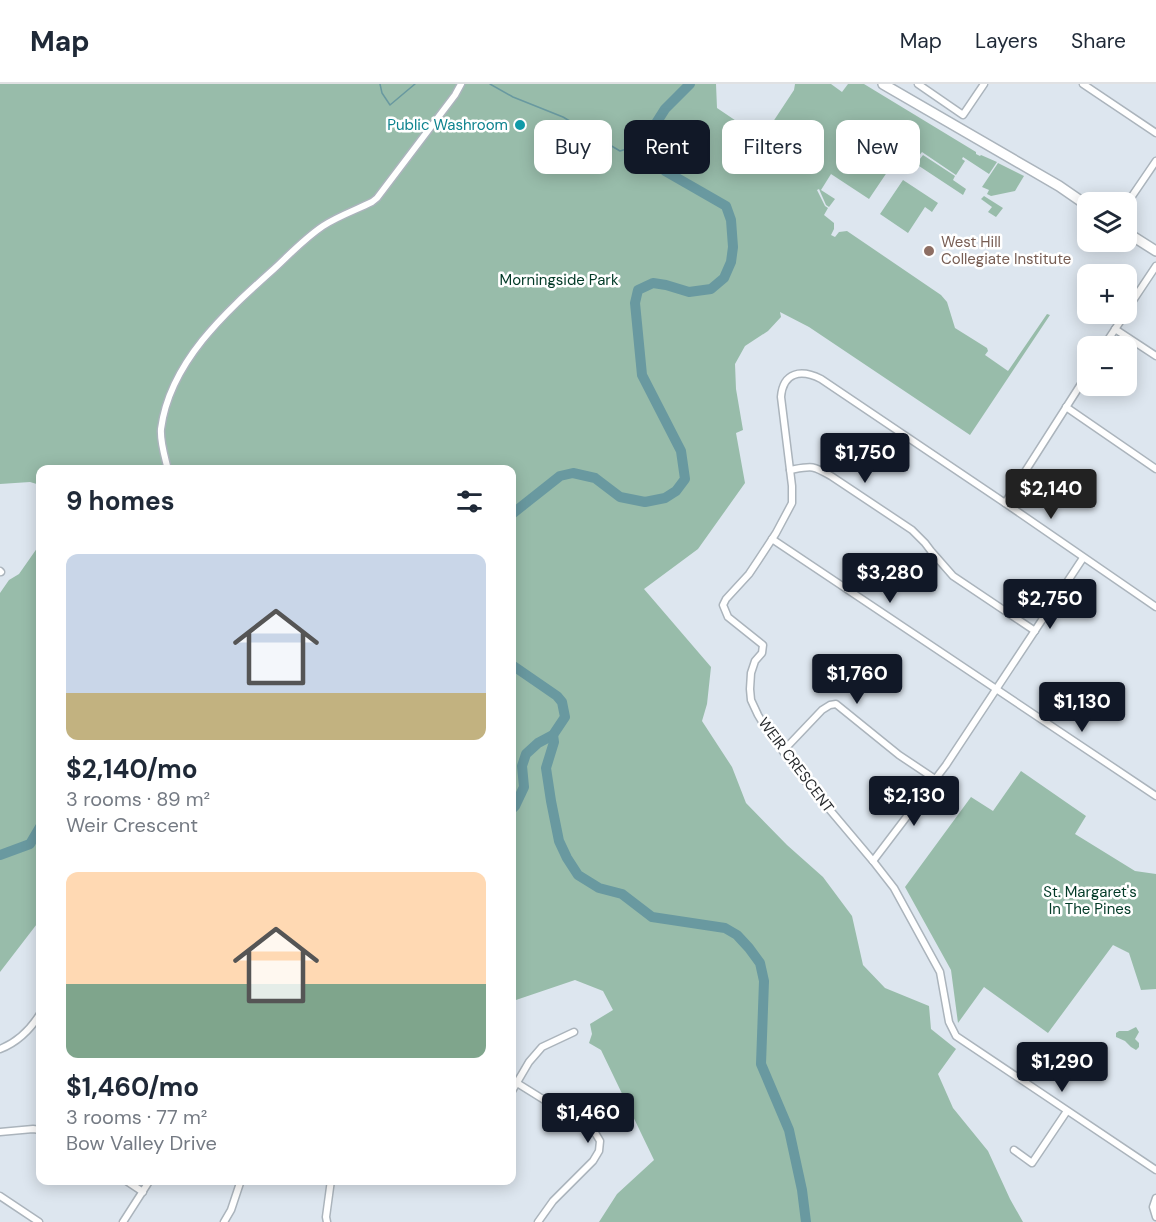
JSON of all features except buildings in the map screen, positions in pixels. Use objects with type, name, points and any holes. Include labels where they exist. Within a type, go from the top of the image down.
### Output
[{"type":"main road","points":[[883,84],[1077,198]]},
{"type":"main road","points":[[1137,239],[1156,251]]},
{"type":"street","points":[[167,465],[161,437],[164,417],[180,375],[202,341],[228,311],[314,233],[329,222],[377,198],[461,84]]},
{"type":"street","points":[[918,84],[963,115],[984,84]]},
{"type":"street","points":[[1083,84],[1156,133]]},
{"type":"street","points":[[1135,192],[1156,161]]},
{"type":"street","points":[[1137,295],[1156,266]]},
{"type":"street","points":[[1110,336],[1118,324]]},
{"type":"street","points":[[1115,329],[1156,356]]},
{"type":"street","name":"WEIR CRESCENT","points":[[1067,1111],[956,1036],[948,1022],[940,972],[894,888],[803,778],[767,730],[752,700],[751,674],[764,645],[728,617],[723,605],[749,574],[792,503],[781,397],[786,379],[803,372],[821,379],[1156,607]]},
{"type":"street","points":[[1005,503],[1077,390]]},
{"type":"street","points":[[1066,407],[1156,469]]},
{"type":"street","points":[[790,470],[818,468],[831,476],[912,530],[953,576],[1035,631]]},
{"type":"street","points":[[772,539],[1156,796]]},
{"type":"street","points":[[873,861],[965,737],[1083,558]]},
{"type":"street","points":[[783,751],[822,710],[836,704],[899,755],[935,779]]},
{"type":"street","points":[[0,1049],[22,1037],[36,1022]]},
{"type":"street","points":[[538,1222],[553,1201],[593,1161],[599,1151],[600,1141],[594,1131],[517,1083],[529,1062],[542,1047],[574,1032]]},
{"type":"street","points":[[1014,1150],[1032,1163],[1067,1111],[1156,1170]]},
{"type":"street","points":[[0,1132],[36,1129]]},
{"type":"street","points":[[132,1185],[143,1192]]},
{"type":"street","points":[[123,1222],[147,1185]]},
{"type":"street","points":[[224,1222],[231,1210],[239,1185]]},
{"type":"street","points":[[327,1222],[330,1185]]},
{"type":"street","points":[[0,1196],[39,1222]]},
{"type":"street","points":[[1156,1198],[1152,1207],[1156,1217]]},
{"type":"green space","name":"Morningside Park","points":[[0,84],[716,84],[717,108],[735,120],[722,120],[722,174],[824,174],[824,120],[774,120],[794,90],[795,84],[831,84],[842,92],[848,84],[864,84],[976,154],[997,162],[989,174],[963,157],[965,161],[956,175],[922,152],[920,154],[920,120],[836,120],[836,174],[886,174],[869,199],[831,174],[821,190],[835,199],[829,207],[819,189],[817,190],[825,206],[828,208],[824,215],[834,223],[831,235],[835,237],[839,232],[847,231],[941,295],[947,302],[955,328],[987,348],[985,355],[1008,371],[1047,314],[1050,315],[970,435],[809,327],[780,312],[781,317],[768,331],[745,346],[735,364],[736,389],[743,430],[736,433],[745,483],[698,549],[644,589],[711,667],[707,704],[702,721],[732,767],[746,803],[787,845],[823,877],[852,916],[863,965],[885,988],[929,1006],[931,1029],[956,1049],[938,1074],[953,1108],[988,1151],[1023,1222],[599,1222],[617,1194],[654,1160],[601,1050],[589,1043],[592,1034],[590,1024],[613,1010],[603,991],[575,980],[516,1000],[516,465],[36,465],[36,484],[30,482],[0,484]]},
{"type":"green space","points":[[923,155],[955,176],[953,180],[966,189],[963,195],[920,167],[920,159]]},
{"type":"green space","points":[[998,163],[1024,176],[1015,191],[991,196],[987,194],[989,190],[982,187]]},
{"type":"green space","points":[[903,180],[938,203],[932,212],[925,207],[908,233],[880,214]]},
{"type":"green space","points":[[984,196],[1003,208],[996,217],[988,212],[992,207],[981,199]]},
{"type":"green space","points":[[36,550],[36,925],[0,972],[0,593],[9,580],[19,574]]},
{"type":"green space","name":"St. Margaret's In The Pines","points":[[1021,771],[1086,816],[1075,834],[1135,871],[1156,874],[1156,989],[1141,990],[1129,953],[1113,945],[1048,1033],[984,987],[958,1023],[951,970],[905,887],[971,797],[993,811]]},
{"type":"green space","points":[[1136,1027],[1139,1032],[1135,1039],[1139,1047],[1136,1050],[1116,1037],[1116,1033]]},
{"type":"waterway","points":[[380,84],[382,93],[390,105],[415,84]]},
{"type":"waterway","points":[[490,84],[513,97],[563,117],[620,151],[624,150]]},
{"type":"waterway","points":[[516,511],[560,476],[573,473],[595,478],[620,497],[645,502],[665,498],[676,491],[685,479],[681,451],[642,375],[635,303],[638,290],[653,283],[689,292],[711,289],[724,278],[731,262],[733,247],[731,220],[726,206],[665,171],[651,151],[653,128],[665,109],[690,84]]},
{"type":"waterway","points":[[516,668],[557,696],[562,702],[565,717],[553,735],[538,743],[526,754],[522,766],[524,787],[516,804]]},
{"type":"waterway","points":[[553,735],[554,742],[546,768],[551,801],[559,841],[578,875],[599,888],[622,894],[652,917],[725,928],[737,935],[760,963],[764,981],[761,1064],[789,1130],[802,1190],[806,1222]]},
{"type":"waterway","points":[[0,855],[30,844],[36,834]]},
{"type":"place","name":"Public Washroom","points":[[520,125]]},
{"type":"place","name":"West Hill Collegiate Institute","points":[[929,251]]}]
